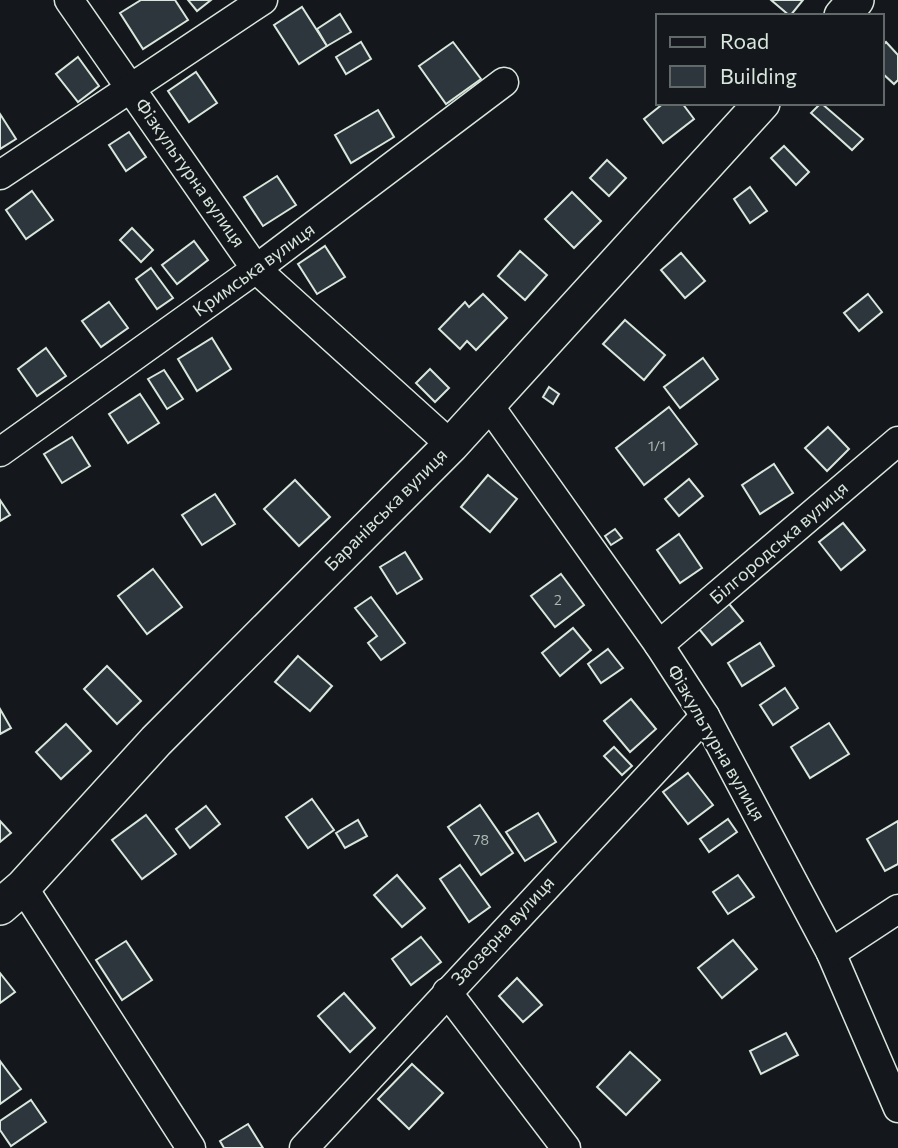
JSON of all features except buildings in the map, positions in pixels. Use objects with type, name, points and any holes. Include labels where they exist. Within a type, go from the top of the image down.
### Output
[{"type":"main road","points":[[844,14],[856,0]]},
{"type":"main road","name":"Баранівська вулиця","points":[[11,897],[156,741],[451,445],[760,105]]},
{"type":"street","name":"Фізкультурна вулиця","points":[[69,0],[256,269],[451,445]]},
{"type":"street","points":[[0,176],[264,0]]},
{"type":"street","name":"Кримська вулиця","points":[[0,452],[256,269],[504,82]]},
{"type":"street","name":"Фізкультурна вулиця","points":[[488,404],[659,645],[705,716],[831,953],[896,1098]]},
{"type":"street","name":"Білгородська вулиця","points":[[659,645],[898,441]]},
{"type":"street","name":"Заозерна вулиця","points":[[304,1148],[705,716]]},
{"type":"street","points":[[11,897],[191,1148]]},
{"type":"street","points":[[831,953],[898,909]]},
{"type":"street","points":[[447,992],[566,1148]]}]
